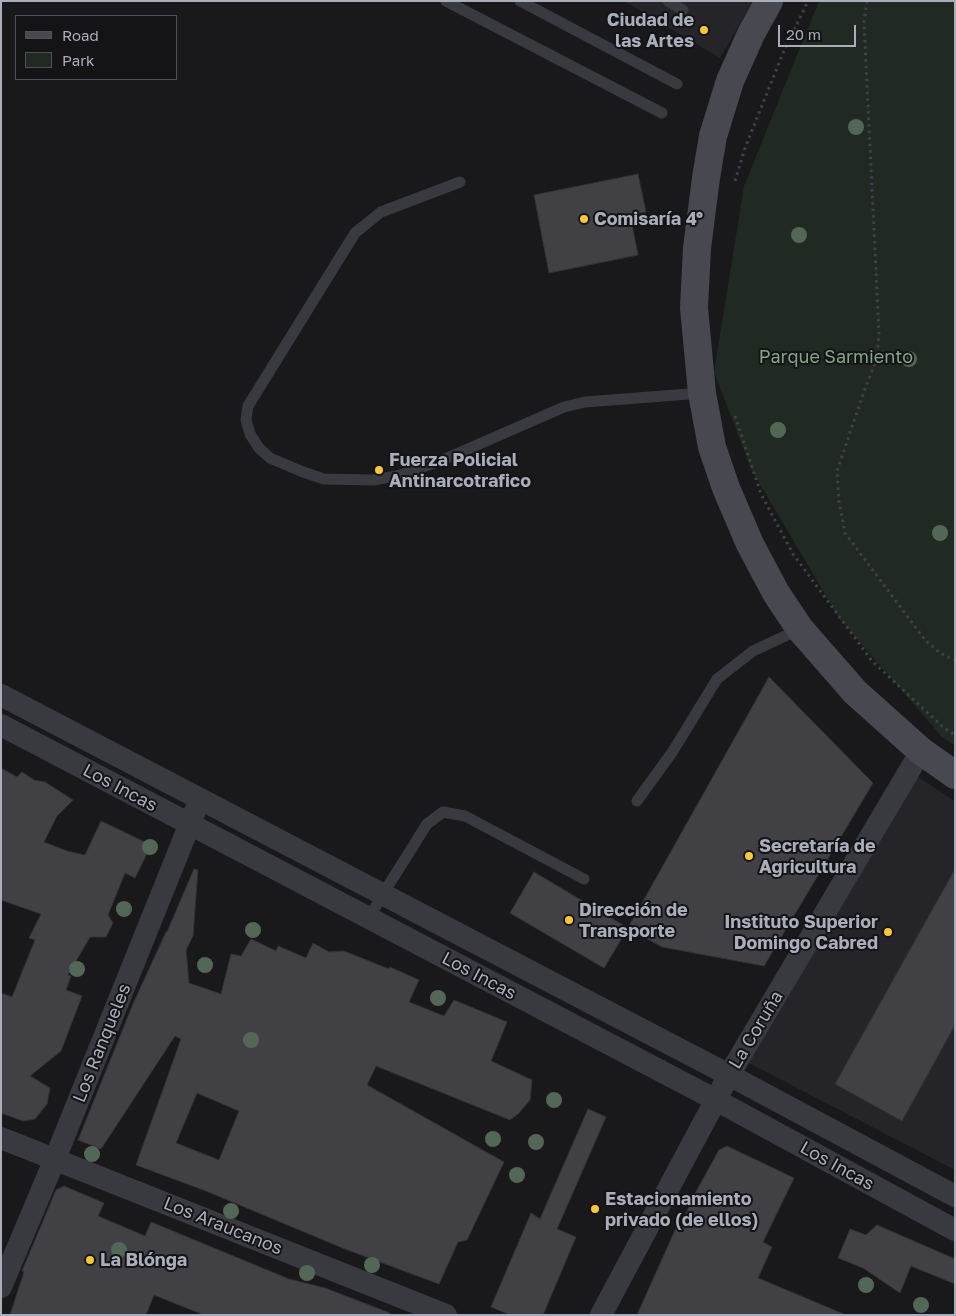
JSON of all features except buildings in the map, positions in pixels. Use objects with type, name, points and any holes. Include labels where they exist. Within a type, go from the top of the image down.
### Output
[{"type":"main road","points":[[769,1],[750,34],[730,81],[713,136],[697,248],[694,308],[702,393],[712,447],[726,488],[750,544],[776,593],[800,629],[855,692],[921,751],[955,776]]},
{"type":"street","name":"Los Incas","points":[[1,695],[729,1075],[955,1196]]},
{"type":"street","name":"Los Incas","points":[[1,725],[716,1100],[955,1230]]},
{"type":"street","name":"La Coruña","points":[[601,1315],[729,1075],[921,751]]},
{"type":"street","name":"Los Ranqueles","points":[[1,1287],[55,1160],[190,825],[199,798]]},
{"type":"street","name":"Los Araucanos","points":[[1,1138],[446,1315]]},
{"type":"lane","points":[[446,1],[662,114]]},
{"type":"lane","points":[[520,1],[677,84]]},
{"type":"lane","points":[[668,1],[683,10]]},
{"type":"lane","points":[[460,182],[381,212],[355,234],[248,406],[246,420],[250,434],[259,448],[270,458],[324,479],[373,480],[397,476],[445,459],[564,407],[585,402],[702,393]]},
{"type":"lane","points":[[637,801],[672,752],[717,680],[753,651],[800,629]]},
{"type":"lane","points":[[369,918],[428,824],[443,812],[465,816],[584,879]]},
{"type":"path","points":[[733,186],[745,148],[783,53],[808,1]]},
{"type":"path","points":[[867,1],[864,22],[879,334],[877,358],[837,471],[839,502],[845,533],[925,640],[940,653],[955,660]]},
{"type":"path","points":[[733,409],[761,494],[793,554],[872,661],[944,728],[955,735]]},
{"type":"shaded area","name":"Ciudad de las Artes","points":[[624,1],[753,1],[720,58]]},
{"type":"shaded area","name":"Instituto Superior Domingo Cabred","points":[[912,773],[955,801],[955,1170],[747,1062]]},
{"type":"green space","name":"Parque Sarmiento","points":[[819,1],[955,1],[955,746],[941,736],[839,618],[752,471],[714,372],[744,186]]},
{"type":"place","name":"Ciudad de las Artes","points":[[704,30]]},
{"type":"place","name":"Comisaría 4°","points":[[584,219]]},
{"type":"place","name":"Fuerza Policial Antinarcotrafico","points":[[379,470]]},
{"type":"place","name":"Secretaría de Agricultura","points":[[749,856]]},
{"type":"place","name":"Dirección de Transporte","points":[[569,920]]},
{"type":"place","name":"Instituto Superior Domingo Cabred","points":[[888,932]]},
{"type":"place","name":"Estacionamiento privado (de ellos)","points":[[595,1209]]},
{"type":"place","name":"La Blónga","points":[[90,1260]]}]
